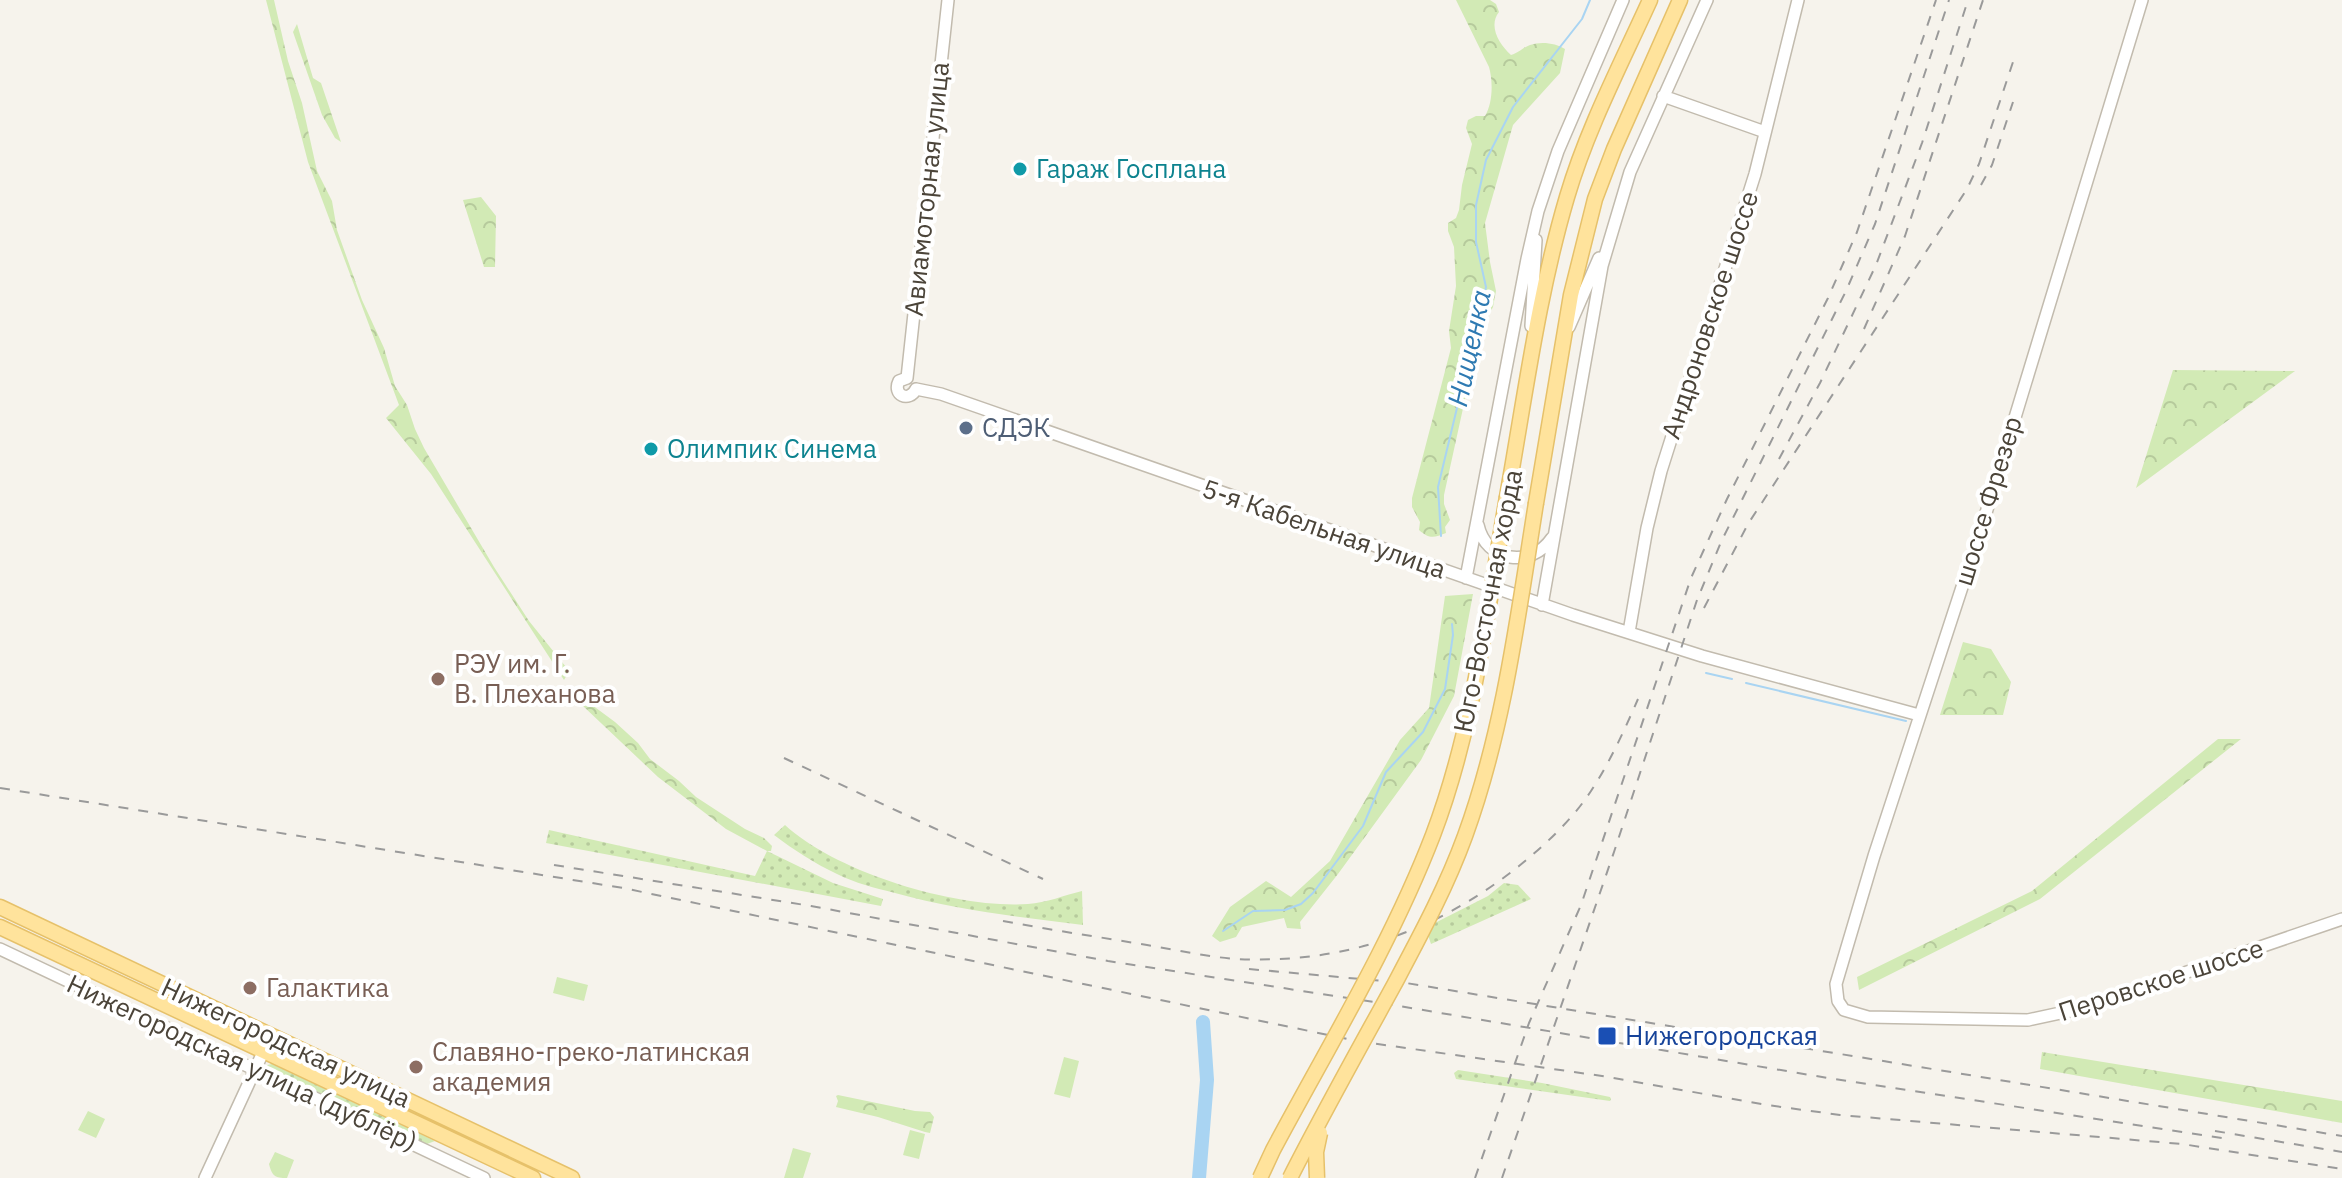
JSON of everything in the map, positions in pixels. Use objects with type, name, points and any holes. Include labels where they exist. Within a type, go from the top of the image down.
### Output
[{"type":"main road","name":"Юго-Восточная хорда","points":[[1260,1178],[1392,927],[1433,833],[1469,715],[1543,292],[1568,193],[1650,0]]},
{"type":"main road","name":"Юго-Восточная хорда","points":[[1290,1178],[1444,888],[1486,774],[1500,720],[1562,342],[1580,253],[1595,199],[1614,149],[1680,0]]},
{"type":"main road","name":"Нижегородская улица","points":[[0,907],[572,1178]]},
{"type":"main road","name":"Нижегородская улица","points":[[0,927],[533,1178]]},
{"type":"main road","name":"Юго-Восточная хорда","points":[[1317,1178],[1318,1140],[1330,1103]]},
{"type":"main road","points":[[1252,1178],[1273,1150]]},
{"type":"street","name":"Авиамоторная улица","points":[[916,389],[915,383],[907,378],[948,0]]},
{"type":"street","points":[[1466,578],[1538,211],[1558,151],[1623,0]]},
{"type":"street","points":[[1542,605],[1599,280],[1612,228],[1630,172],[1705,0]]},
{"type":"street","name":"Андроновское шоссе","points":[[1629,632],[1647,528],[1661,471],[1755,174],[1798,0]]},
{"type":"street","name":"шоссе Фрезер","points":[[1838,1001],[1836,984],[1919,715],[1982,526],[2142,0]]},
{"type":"street","points":[[1663,96],[1765,132]]},
{"type":"street","points":[[1529,376],[1538,211]]},
{"type":"street","points":[[1562,342],[1612,228]]},
{"type":"street","name":"5-я Кабельная улица","points":[[916,389],[941,394],[1542,605],[1702,656],[1919,715]]},
{"type":"street","points":[[1478,512],[1478,526],[1483,539],[1497,553],[1510,558],[1524,558],[1542,549],[1551,539],[1556,526]]},
{"type":"street","name":"Перовское шоссе","points":[[1838,1001],[1844,1010],[1868,1017],[2036,1019],[2079,1009],[2342,919]]},
{"type":"street","name":"Нижегородская улица (дублёр)","points":[[0,949],[484,1178]]},
{"type":"street","points":[[205,1178],[271,1035]]},
{"type":"green space","points":[[266,0],[274,0],[317,171],[332,201],[337,230],[362,300],[384,348],[395,386],[407,405],[424,448],[494,567],[529,621],[566,667],[568,673],[564,680],[431,474],[386,418],[399,405],[308,162]]},
{"type":"green space","points":[[1456,0],[1490,0],[1496,4],[1499,12],[1495,23],[1496,35],[1511,55],[1539,43],[1565,49],[1560,73],[1513,125],[1485,223],[1496,291],[1493,307],[1480,331],[1444,495],[1450,520],[1445,527],[1446,533],[1432,537],[1419,530],[1420,522],[1412,507],[1412,498],[1451,348],[1449,331],[1456,286],[1454,247],[1448,223],[1456,218],[1459,210],[1472,144],[1466,128],[1468,120],[1485,116],[1492,92],[1489,67]]},
{"type":"green space","points":[[297,24],[313,78],[321,83],[341,142],[335,138],[322,115],[293,32]]},
{"type":"green space","points":[[481,197],[496,216],[495,267],[484,267],[463,200]]},
{"type":"green space","points":[[2173,370],[2295,371],[2136,488]]},
{"type":"green space","points":[[1473,594],[1454,696],[1421,760],[1300,922],[1301,929],[1287,928],[1284,918],[1242,927],[1236,937],[1220,942],[1212,936],[1230,907],[1266,881],[1291,897],[1330,861],[1400,740],[1429,708],[1445,596]]},
{"type":"green space","points":[[1963,642],[1991,649],[2011,682],[2003,715],[1940,715]]},
{"type":"green space","points":[[592,705],[615,722],[650,759],[696,797],[764,838],[772,846],[771,851],[726,829],[658,777],[583,706]]},
{"type":"green space","points":[[2218,739],[2241,739],[2040,899],[1859,990],[1857,977],[2032,891]]},
{"type":"green space","points":[[785,825],[835,858],[899,884],[934,894],[967,901],[1028,904],[1082,891],[1083,925],[965,908],[858,883],[820,865],[774,835]]},
{"type":"green space","points":[[549,830],[755,876],[767,851],[833,883],[883,899],[881,906],[546,843]]},
{"type":"green space","points":[[1504,883],[1518,885],[1531,899],[1431,944],[1429,926],[1488,896]]},
{"type":"green space","points":[[557,977],[588,985],[584,1001],[553,993]]},
{"type":"green space","points":[[2042,1052],[2342,1101],[2342,1123],[2040,1069]]},
{"type":"green space","points":[[1064,1057],[1079,1061],[1070,1098],[1054,1094]]},
{"type":"green space","points":[[272,1064],[435,1141],[427,1144],[269,1069],[267,1065]]},
{"type":"green space","points":[[1458,1070],[1542,1083],[1611,1099],[1456,1079],[1454,1073]]},
{"type":"green space","points":[[838,1095],[930,1112],[934,1117],[930,1133],[836,1107]]},
{"type":"green space","points":[[88,1111],[105,1119],[96,1138],[78,1130]]},
{"type":"green space","points":[[910,1130],[925,1134],[919,1159],[903,1155]]},
{"type":"green space","points":[[793,1148],[811,1153],[803,1178],[784,1178]]},
{"type":"green space","points":[[275,1152],[294,1160],[287,1178],[277,1177],[271,1171],[269,1164]]},
{"type":"waterway","name":"Нищенка","points":[[1441,536],[1438,487],[1486,287],[1476,242],[1476,205],[1486,160],[1513,107],[1582,19],[1590,0]]},
{"type":"waterway","name":"Нищенка","points":[[1223,931],[1253,911],[1285,910],[1301,904],[1313,893],[1363,826],[1386,772],[1423,732],[1445,689],[1452,624]]},
{"type":"waterway","points":[[1706,673],[1732,679]]},
{"type":"waterway","points":[[1746,683],[1906,721]]},
{"type":"waterway","name":"Нищенка","points":[[1199,1178],[1207,1080],[1203,1022]]},
{"type":"railway","points":[[1475,1178],[1529,1023],[1581,905],[1691,578],[1828,298],[1857,232],[1936,0]]},
{"type":"railway","points":[[1502,1178],[1697,600],[1721,542],[1846,291],[1875,224],[1949,0]]},
{"type":"railway","points":[[1779,459],[1820,383],[1876,265],[1922,143],[1968,0]]},
{"type":"railway","points":[[1864,329],[1905,236],[1983,0]]},
{"type":"railway","points":[[1704,608],[1748,524],[1967,189],[1979,164],[2016,53]]},
{"type":"railway","points":[[1981,185],[1992,165],[2013,102]]},
{"type":"railway","points":[[1003,921],[1237,959],[1315,956],[1387,939],[1455,909],[1519,866],[1549,840],[1591,791],[1611,758],[1638,699]]},
{"type":"railway","points":[[784,758],[1043,879]]},
{"type":"railway","points":[[0,788],[623,888],[1357,1041],[1602,1076],[1840,1115],[2182,1144],[2342,1169]]},
{"type":"railway","points":[[554,865],[811,906],[1108,961],[1828,1078],[2228,1139]]},
{"type":"railway","points":[[1249,969],[1406,983],[2342,1136]]},
{"type":"railway","points":[[2215,1131],[2342,1152]]},
{"type":"place","name":"Гараж Госплана","points":[[1020,169]]},
{"type":"place","name":"СДЭК","points":[[966,428]]},
{"type":"place","name":"Олимпик Синема","points":[[651,449]]},
{"type":"place","name":"РЭУ им. Г. В. Плеханова","points":[[438,679]]},
{"type":"place","name":"Галактика","points":[[250,988]]},
{"type":"place","name":"Нижегородская","points":[[1607,1036]]},
{"type":"place","name":"Славяно-греко-латинская академия","points":[[416,1067]]}]
